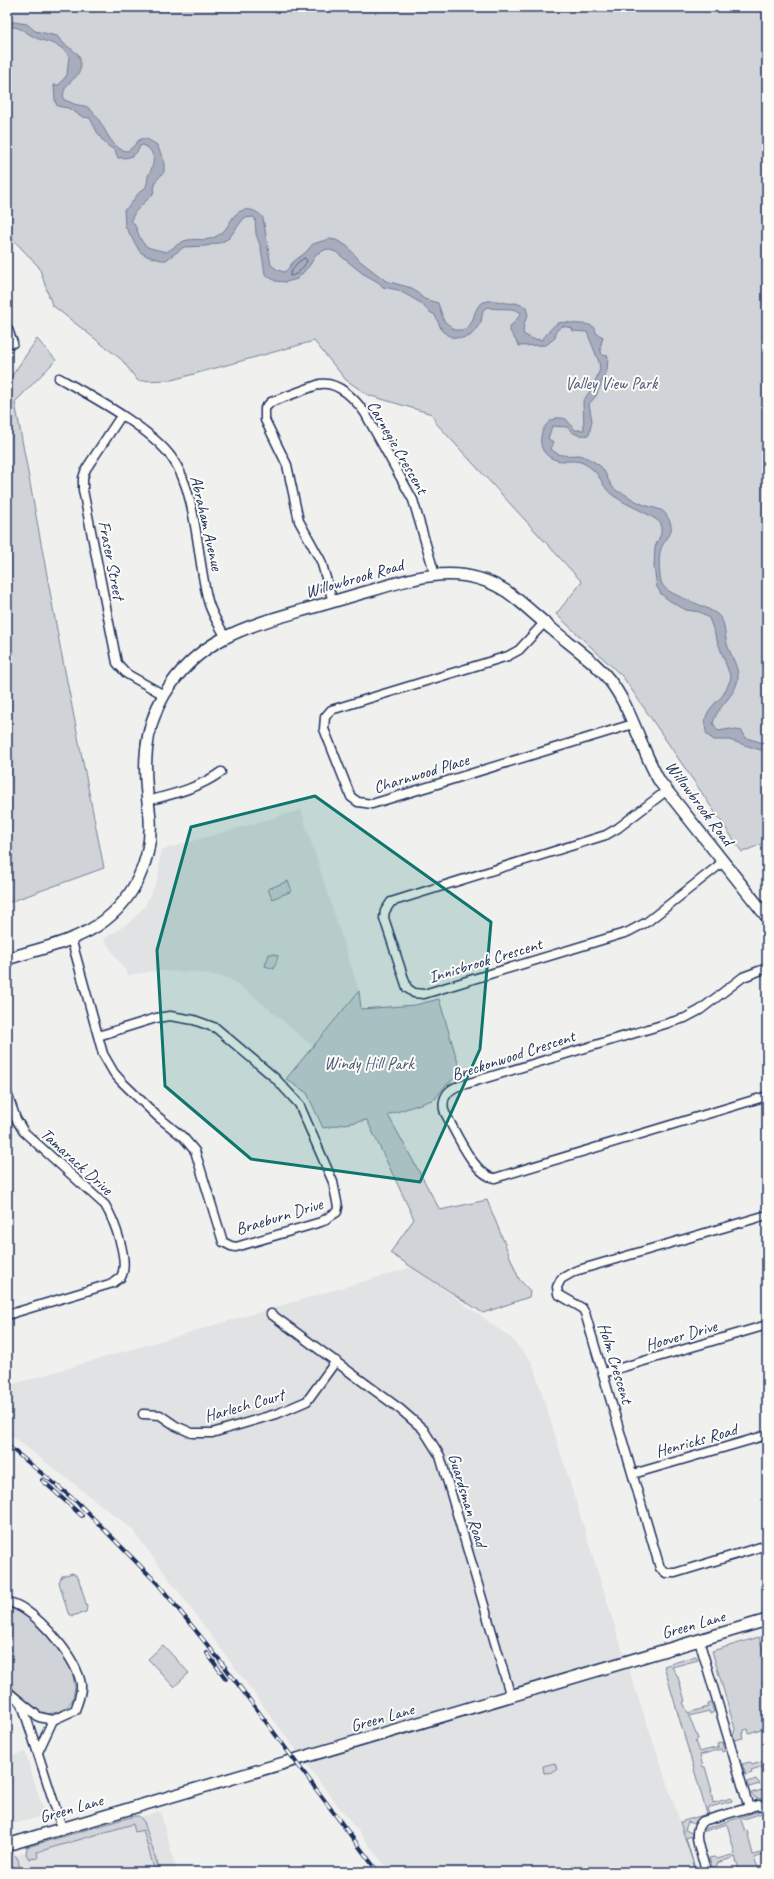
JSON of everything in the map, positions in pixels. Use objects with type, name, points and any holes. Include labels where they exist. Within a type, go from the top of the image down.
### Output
[{"type":"street","points":[[7,327],[13,343]]},
{"type":"street","name":"Abraham Avenue","points":[[59,378],[121,416],[160,444],[173,459],[180,472],[188,496],[208,602],[225,636]]},
{"type":"street","name":"Carnegie Crescent","points":[[333,602],[322,561],[298,521],[288,469],[267,424],[264,414],[266,405],[271,402],[320,384],[328,384],[337,387],[365,413],[413,500],[435,574]]},
{"type":"street","name":"Fraser Street","points":[[121,416],[86,469],[83,478],[83,490],[117,663],[127,674],[164,695]]},
{"type":"street","name":"Willowbrook Road","points":[[7,959],[71,938],[92,929],[107,919],[124,901],[136,884],[149,848],[150,820],[144,765],[147,741],[154,718],[164,695],[178,675],[193,659],[208,646],[225,636],[255,624],[411,579],[435,574],[462,575],[490,583],[506,592],[605,676],[620,696],[650,763],[666,791],[767,917]]},
{"type":"street","name":"Charnwood Place","points":[[544,623],[519,650],[508,656],[331,710],[325,717],[324,729],[351,797],[358,802],[372,804],[633,724]]},
{"type":"street","points":[[148,801],[187,790],[205,782],[221,772]]},
{"type":"street","name":"Innisbrook Crescent","points":[[666,791],[618,828],[606,835],[391,902],[386,908],[384,918],[407,988],[414,993],[424,994],[628,932],[647,922],[723,862]]},
{"type":"street","name":"Braeburn Drive","points":[[71,938],[98,1036],[103,1054],[114,1073],[122,1082],[157,1116],[183,1137],[195,1151],[223,1242],[227,1245],[236,1246],[321,1222],[337,1212],[338,1207],[333,1182],[299,1104],[275,1078],[216,1028],[194,1020],[170,1016],[156,1018],[98,1036]]},
{"type":"street","name":"Breckonwood Crescent","points":[[767,968],[743,977],[693,1015],[456,1087],[448,1093],[443,1106],[445,1113],[476,1166],[486,1175],[495,1178],[767,1096]]},
{"type":"street","name":"Tamarack Drive","points":[[7,1093],[16,1120],[24,1132],[105,1205],[112,1220],[125,1263],[121,1277],[113,1282],[7,1315]]},
{"type":"street","name":"Holm Crescent","points":[[767,1215],[575,1271],[561,1279],[557,1286],[558,1294],[582,1308],[585,1313],[660,1568],[666,1573],[675,1573],[767,1545]]},
{"type":"street","name":"Guardsman Road","points":[[271,1314],[336,1361],[415,1422],[423,1429],[440,1456],[511,1697]]},
{"type":"street","name":"Hoover Drive","points":[[603,1373],[767,1325]]},
{"type":"street","name":"Harlech Court","points":[[143,1414],[160,1415],[176,1426],[192,1433],[212,1433],[279,1413],[307,1401],[336,1361]]},
{"type":"street","name":"Henricks Road","points":[[633,1474],[767,1435]]},
{"type":"street","points":[[7,1601],[23,1608],[59,1643],[72,1662],[81,1682],[81,1692],[75,1710],[53,1720],[39,1717],[7,1692]]},
{"type":"street","name":"Green Lane","points":[[7,1845],[767,1620]]},
{"type":"street","points":[[699,1640],[749,1808]]},
{"type":"street","points":[[22,1704],[62,1828]]},
{"type":"street","points":[[37,1749],[53,1720]]},
{"type":"street","points":[[707,1872],[696,1835],[699,1825],[703,1821],[749,1808],[762,1805],[767,1806]]},
{"type":"highlighted area","points":[[315,796],[491,922],[480,1049],[420,1182],[251,1159],[165,1086],[157,950],[191,827]]},
{"type":"shaded area","points":[[301,810],[359,991],[312,1046],[255,997],[228,978],[194,972],[156,971],[128,975],[104,939],[130,922],[145,906],[158,878],[161,850]]},
{"type":"shaded area","points":[[413,1267],[511,1338],[532,1362],[622,1649],[680,1822],[695,1872],[390,1872],[316,1777],[132,1529],[7,1432],[7,1386]]},
{"type":"shaded area","points":[[25,1752],[45,1815],[7,1826],[7,1757]]},
{"type":"shaded area","points":[[160,1811],[177,1872],[7,1872],[7,1858]]},
{"type":"green space","name":"Valley View Park","points":[[7,7],[767,7],[767,842],[742,852],[623,677],[556,614],[582,582],[436,423],[432,414],[368,395],[346,380],[314,341],[172,380],[138,381],[122,360],[52,305],[39,267],[7,233]]},
{"type":"green space","points":[[37,339],[56,360],[15,402],[60,646],[104,868],[7,903],[7,383]]},
{"type":"green space","points":[[288,881],[292,891],[272,899],[268,889]]},
{"type":"green space","points":[[269,954],[278,956],[274,969],[265,966]]},
{"type":"green space","name":"Windy Hill Park","points":[[359,991],[361,1009],[415,1005],[439,999],[461,1073],[445,1086],[435,1099],[388,1115],[440,1210],[487,1200],[519,1279],[530,1291],[529,1297],[483,1313],[390,1253],[414,1219],[367,1120],[323,1128],[307,1093],[286,1079]]},
{"type":"green space","points":[[73,1573],[78,1577],[87,1607],[86,1612],[72,1616],[68,1613],[59,1582],[62,1576]]},
{"type":"green space","points":[[7,1606],[30,1618],[51,1639],[72,1669],[75,1687],[73,1699],[67,1707],[58,1712],[48,1714],[35,1710],[7,1683]]},
{"type":"green space","points":[[759,1637],[767,1665],[767,1680],[762,1682],[767,1697],[767,1742],[764,1728],[749,1733],[748,1729],[744,1730],[744,1733],[742,1734],[743,1738],[735,1740],[733,1735],[735,1729],[712,1651]]},
{"type":"green space","points":[[163,1645],[189,1673],[174,1687],[148,1659]]},
{"type":"green space","points":[[696,1656],[698,1660],[672,1667],[678,1677],[685,1701],[683,1702],[688,1713],[708,1707],[708,1704],[711,1703],[714,1712],[710,1714],[709,1711],[689,1716],[698,1739],[695,1741],[699,1752],[719,1747],[718,1744],[723,1742],[725,1751],[722,1752],[721,1749],[700,1755],[712,1791],[713,1803],[731,1798],[732,1801],[707,1808],[709,1815],[700,1819],[695,1824],[688,1822],[685,1830],[692,1833],[692,1836],[686,1838],[696,1872],[680,1822],[707,1814],[664,1666]]},
{"type":"green space","points":[[767,1760],[767,1766],[751,1771],[752,1773],[746,1775],[742,1764],[750,1762],[752,1765]]},
{"type":"green space","points":[[555,1763],[557,1770],[554,1772],[544,1773],[543,1766]]},
{"type":"green space","points":[[756,1779],[760,1784],[749,1787],[748,1782]]},
{"type":"green space","points":[[766,1789],[767,1800],[755,1798],[751,1793]]},
{"type":"green space","points":[[759,1811],[764,1811],[767,1815],[763,1816],[762,1813],[741,1820],[745,1831],[747,1830],[753,1855],[767,1851],[767,1854],[754,1858],[760,1872],[738,1872],[739,1869],[735,1857],[717,1863],[717,1866],[712,1867],[709,1858],[714,1857],[717,1859],[735,1854],[727,1824],[702,1832],[704,1829]]},
{"type":"green space","points":[[132,1814],[29,1845],[33,1843]]},
{"type":"green space","points":[[134,1816],[139,1816],[144,1822],[160,1872],[155,1872],[143,1830],[135,1832],[133,1824],[37,1852],[38,1858],[29,1859],[26,1854],[27,1847]]},
{"type":"green space","points":[[12,1852],[19,1862],[18,1870],[14,1871],[12,1865],[7,1866],[7,1853]]},
{"type":"water","points":[[7,21],[27,24],[35,31],[57,36],[63,43],[78,54],[81,63],[80,69],[78,75],[66,87],[64,100],[76,105],[86,106],[93,112],[116,146],[121,150],[128,151],[140,139],[146,139],[157,145],[164,161],[164,172],[156,181],[153,194],[135,212],[131,220],[141,240],[147,246],[166,252],[179,243],[185,241],[205,240],[211,238],[223,232],[236,214],[243,210],[251,210],[261,215],[263,218],[271,265],[278,270],[284,272],[287,270],[293,262],[305,253],[313,244],[329,239],[336,240],[347,246],[360,261],[386,281],[412,288],[424,299],[438,303],[444,321],[455,330],[463,330],[468,327],[471,324],[479,305],[488,301],[516,303],[526,307],[528,316],[524,323],[523,334],[533,339],[542,340],[554,325],[561,322],[587,324],[595,328],[596,333],[603,337],[600,348],[602,355],[608,356],[607,371],[596,396],[589,404],[592,421],[589,435],[576,434],[567,427],[552,426],[548,439],[554,442],[551,449],[561,455],[579,455],[585,457],[603,469],[611,485],[617,491],[634,500],[664,512],[670,522],[671,530],[662,545],[660,552],[659,561],[662,584],[672,593],[716,613],[721,618],[728,647],[735,663],[738,675],[733,691],[718,711],[713,723],[718,731],[730,729],[742,731],[746,738],[767,744],[767,752],[729,740],[714,740],[707,735],[705,722],[708,712],[723,695],[731,678],[709,618],[700,612],[686,610],[670,601],[661,594],[657,587],[654,567],[655,547],[661,534],[661,523],[614,496],[609,492],[598,475],[590,467],[579,462],[555,460],[543,450],[541,445],[541,435],[546,425],[555,418],[566,419],[575,430],[584,430],[583,401],[593,387],[600,369],[599,362],[587,332],[573,331],[572,328],[562,326],[556,331],[555,338],[546,345],[519,346],[510,331],[510,327],[521,314],[520,312],[513,309],[496,309],[487,307],[483,310],[481,322],[470,336],[462,338],[451,337],[442,331],[435,315],[428,311],[421,303],[398,290],[383,287],[378,282],[362,273],[336,252],[327,249],[316,254],[310,265],[297,279],[286,282],[275,281],[265,274],[261,248],[256,234],[255,218],[253,217],[244,218],[229,238],[222,242],[206,246],[184,247],[166,260],[147,256],[140,252],[125,226],[124,210],[147,184],[148,176],[153,163],[153,155],[151,151],[143,145],[140,146],[137,153],[134,155],[126,158],[118,158],[115,150],[106,145],[100,137],[90,118],[83,117],[68,108],[57,106],[54,85],[59,85],[67,75],[69,56],[62,48],[54,44],[36,38],[19,28],[7,27]]},
{"type":"railway","points":[[7,1445],[77,1502],[158,1584],[222,1663],[378,1872]]},
{"type":"railway","points":[[42,1480],[82,1516]]},
{"type":"railway","points":[[207,1653],[226,1679]]}]
